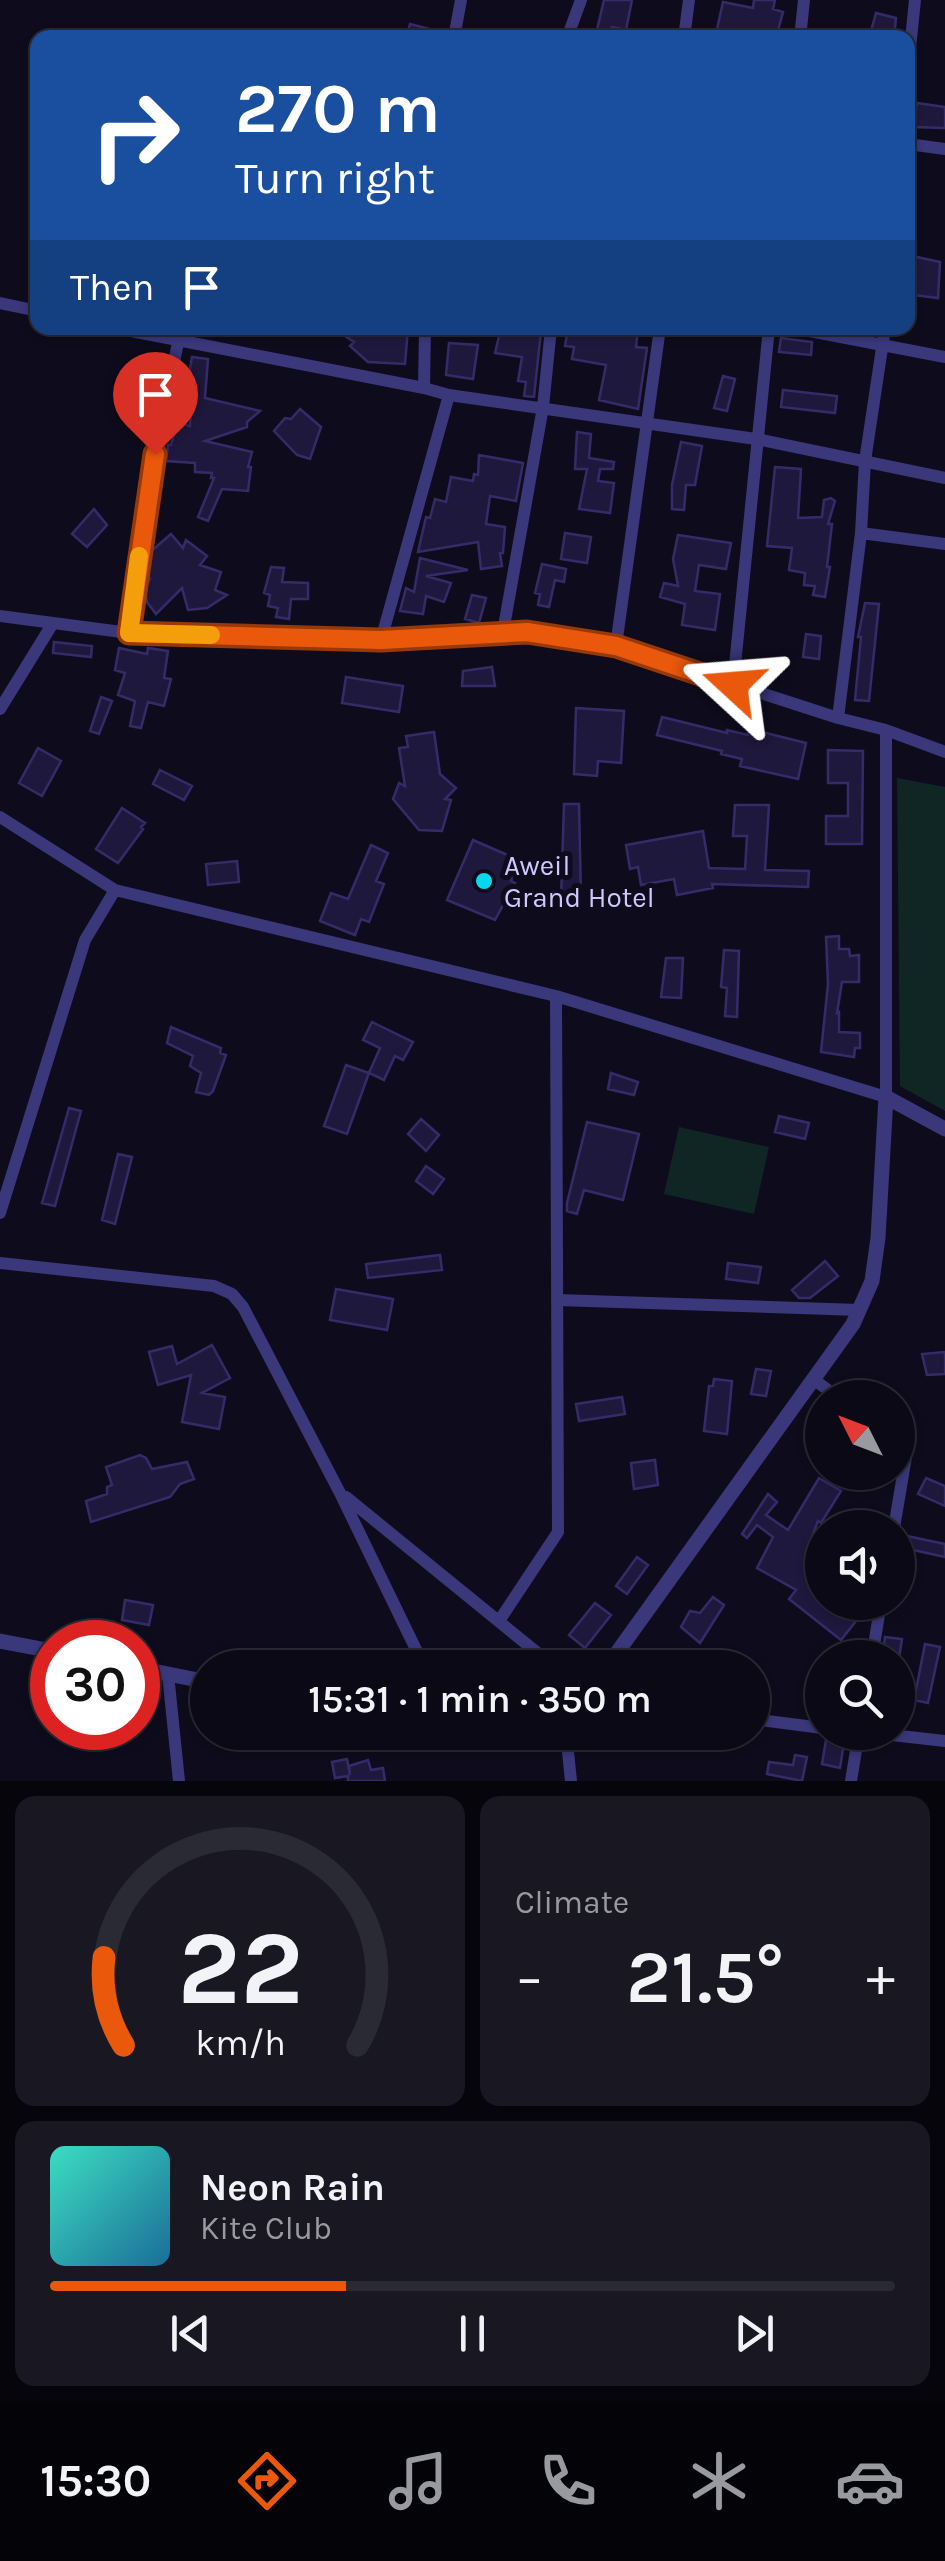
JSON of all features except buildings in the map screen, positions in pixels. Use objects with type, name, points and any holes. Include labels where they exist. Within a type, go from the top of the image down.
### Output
[{"type":"street","points":[[455,30],[461,0]]},
{"type":"street","points":[[570,30],[580,0]]},
{"type":"street","points":[[685,30],[689,0]]},
{"type":"street","points":[[801,30],[804,0]]},
{"type":"street","points":[[912,30],[915,0]]},
{"type":"street","points":[[915,145],[945,149]]},
{"type":"street","points":[[0,304],[30,310]]},
{"type":"street","points":[[129,633],[147,492],[180,335]]},
{"type":"street","points":[[185,335],[449,396],[756,439],[945,478]]},
{"type":"street","points":[[424,388],[425,335]]},
{"type":"street","points":[[504,632],[543,407],[550,335]]},
{"type":"street","points":[[616,646],[659,335]]},
{"type":"street","points":[[733,685],[768,335]]},
{"type":"street","points":[[836,335],[945,357]]},
{"type":"street","points":[[838,718],[862,532],[865,461],[884,335]]},
{"type":"street","points":[[381,640],[449,396]]},
{"type":"street","points":[[862,532],[945,544]]},
{"type":"street","points":[[0,616],[129,633],[381,640],[504,632],[559,636],[616,646],[945,752]]},
{"type":"street","points":[[0,710],[54,623]]},
{"type":"street","points":[[813,1380],[853,1324],[872,1280],[878,1238],[886,1097],[886,730]]},
{"type":"street","points":[[0,817],[116,890],[556,996],[886,1097],[945,1129]]},
{"type":"street","points":[[0,1213],[85,940],[116,890]]},
{"type":"street","points":[[499,1621],[558,1532],[556,996]]},
{"type":"street","points":[[0,1264],[214,1286],[232,1294],[243,1307],[340,1493],[416,1650]]},
{"type":"street","points":[[557,1300],[859,1310]]},
{"type":"street","points":[[619,1650],[805,1391]]},
{"type":"street","points":[[340,1493],[534,1650]]},
{"type":"street","points":[[0,1641],[30,1647]]},
{"type":"street","points":[[160,1672],[190,1678]]},
{"type":"street","points":[[168,1674],[179,1781]]},
{"type":"street","points":[[770,1721],[805,1726]]},
{"type":"street","points":[[915,1738],[945,1741]]},
{"type":"street","points":[[568,1750],[571,1781]]},
{"type":"street","points":[[851,1781],[858,1750]]},
{"type":"green space","points":[[897,778],[945,787],[945,1111],[900,1086]]},
{"type":"green space","points":[[679,1127],[769,1147],[754,1214],[664,1194]]},
{"type":"slow traffic","points":[[139,556],[129,633],[211,635]]},
{"type":"place","name":"Aweil Grand Hotel","points":[[484,881]]},
{"type":"route","points":[[155,454],[129,633],[381,640],[527,632],[616,646],[733,685]]}]
